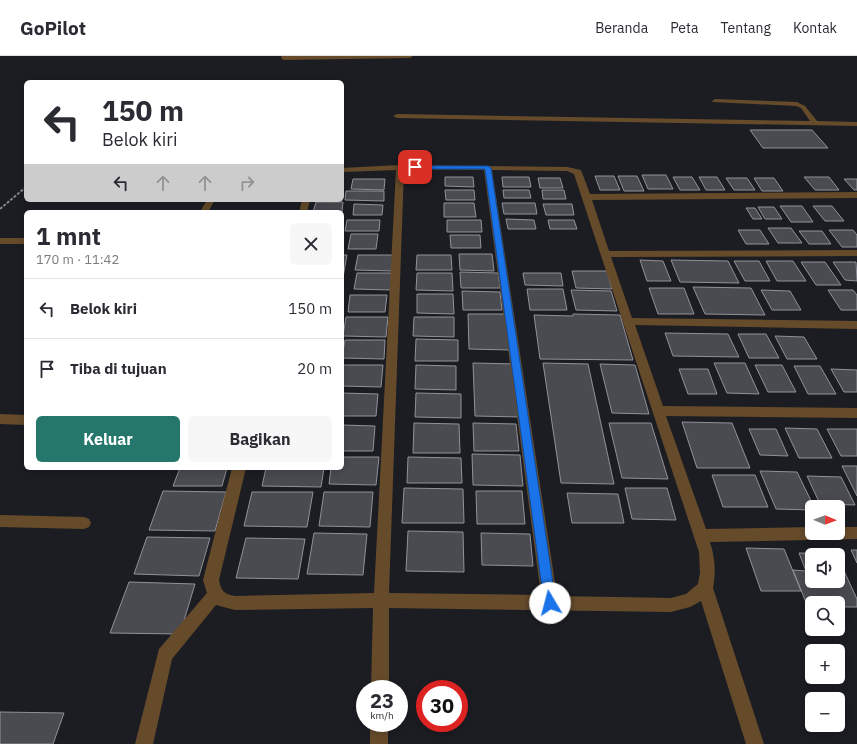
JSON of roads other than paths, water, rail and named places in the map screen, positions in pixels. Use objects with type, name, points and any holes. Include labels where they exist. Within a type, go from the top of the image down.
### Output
[{"type":"street","points":[[284,56],[284,58],[410,56]]},
{"type":"street","points":[[715,101],[797,104],[803,107],[815,124]]},
{"type":"street","points":[[397,116],[857,124]]},
{"type":"street","points":[[380,680],[381,600],[400,167]]},
{"type":"street","points":[[344,170],[400,167],[567,169],[578,172],[706,552],[708,573],[705,588],[755,744]]},
{"type":"street","points":[[488,168],[550,603]]},
{"type":"street","points":[[587,197],[857,195]]},
{"type":"street","points":[[0,241],[24,241]]},
{"type":"street","points":[[606,254],[857,253]]},
{"type":"street","points":[[628,321],[857,325]]},
{"type":"street","points":[[659,411],[857,413]]},
{"type":"street","points":[[0,420],[24,420]]},
{"type":"street","points":[[238,470],[211,580],[212,590],[217,598],[224,602],[236,604],[381,600],[671,605],[690,600],[705,588]]},
{"type":"street","points":[[0,521],[84,523]]},
{"type":"street","points":[[845,533],[857,532]]},
{"type":"street","points":[[700,536],[805,534]]},
{"type":"street","points":[[144,744],[165,655],[215,595]]},
{"type":"street","points":[[379,732],[379,744]]}]
